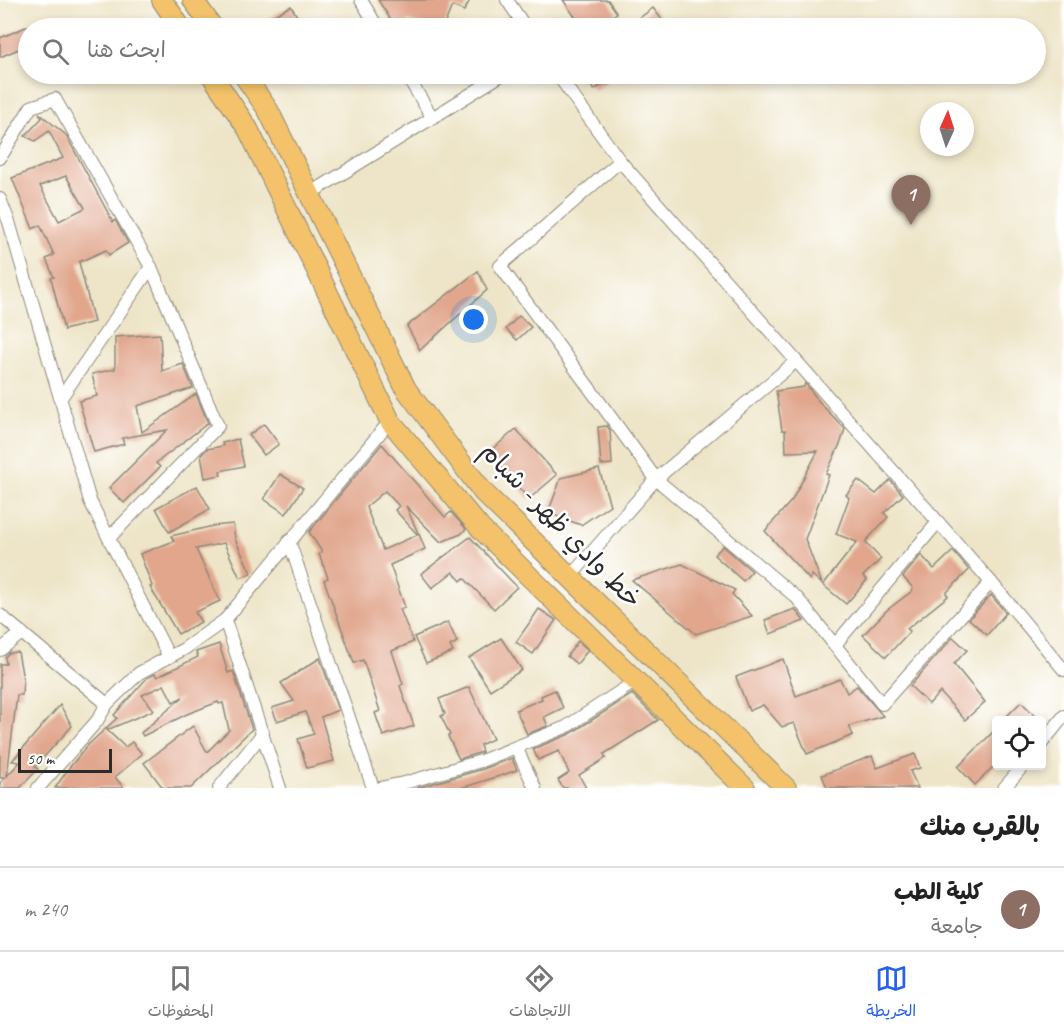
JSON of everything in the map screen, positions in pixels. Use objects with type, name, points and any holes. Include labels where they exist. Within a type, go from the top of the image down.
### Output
[{"type":"main road","points":[[162,0],[174,18]]},
{"type":"main road","points":[[193,0],[206,18]]},
{"type":"main road","points":[[218,84],[248,129],[390,421],[481,529],[746,788]]},
{"type":"main road","name":"خط وادي ظهر - شبام","points":[[250,84],[268,110],[406,389],[483,492],[786,788]]},
{"type":"street","points":[[361,0],[372,18]]},
{"type":"street","points":[[507,0],[519,18]]},
{"type":"street","points":[[412,84],[432,117]]},
{"type":"street","points":[[310,193],[486,84]]},
{"type":"street","points":[[564,84],[620,161],[991,582],[1064,670]]},
{"type":"street","points":[[0,158],[31,107],[55,99],[151,267],[218,426],[109,538]]},
{"type":"street","points":[[620,161],[500,266],[656,479],[797,597],[882,704],[991,582]]},
{"type":"street","points":[[0,199],[9,222],[90,501],[169,657]]},
{"type":"street","points":[[60,399],[151,267]]},
{"type":"street","points":[[570,577],[656,479],[796,361]]},
{"type":"street","points":[[38,788],[97,721],[107,704],[139,673],[184,649],[225,620],[390,421]]},
{"type":"street","points":[[835,645],[938,522]]},
{"type":"street","points":[[289,541],[373,788]]},
{"type":"street","points":[[0,615],[107,704]]},
{"type":"street","points":[[225,620],[280,788]]},
{"type":"street","points":[[0,650],[22,633]]},
{"type":"street","points":[[380,788],[408,785],[481,761],[566,727],[636,681]]},
{"type":"street","points":[[1046,737],[1064,716]]},
{"type":"street","points":[[219,788],[263,733]]},
{"type":"street","points":[[516,747],[535,788]]},
{"type":"street","points":[[1004,788],[1019,770]]},
{"type":"building","points":[[378,0],[470,0],[464,11],[452,6],[447,18],[390,18]]},
{"type":"building","points":[[563,0],[608,0],[617,13],[610,18],[576,18]]},
{"type":"building","points":[[291,6],[298,18],[269,18]]},
{"type":"building","points":[[653,8],[661,18],[640,18]]},
{"type":"building","points":[[18,30],[18,49],[0,57],[0,38]]},
{"type":"building","points":[[590,84],[604,84],[594,90]]},
{"type":"building","points":[[39,113],[66,135],[113,222],[115,220],[128,243],[109,255],[106,250],[79,262],[94,322],[64,330],[51,278],[54,277],[46,259],[54,255],[40,225],[33,229],[12,178],[63,158],[49,131],[35,141],[25,136],[42,118]],"holes":[[[66,176],[85,208],[59,221],[40,186]]]},
{"type":"building","points":[[478,271],[487,290],[420,350],[407,326]]},
{"type":"building","points":[[519,316],[531,327],[517,340],[506,329]]},
{"type":"building","points":[[160,334],[162,371],[183,364],[193,388],[137,406],[142,432],[196,394],[208,423],[156,463],[160,467],[124,503],[109,488],[167,430],[122,438],[124,444],[94,452],[79,401],[97,396],[92,374],[115,369],[115,337]]},
{"type":"building","points":[[805,383],[845,429],[826,474],[829,475],[805,539],[822,584],[812,575],[810,580],[765,531],[792,500],[818,451],[786,452],[785,430],[782,430],[776,391],[804,387]]},
{"type":"building","points":[[264,424],[279,444],[264,455],[249,435]]},
{"type":"building","points":[[607,426],[610,430],[612,464],[601,465],[598,427]]},
{"type":"building","points":[[516,429],[557,475],[529,499],[488,453]]},
{"type":"building","points":[[238,439],[244,466],[220,471],[221,475],[205,478],[201,455],[207,449],[223,446],[222,443]]},
{"type":"building","points":[[382,444],[445,517],[451,512],[466,529],[461,534],[441,542],[406,506],[417,534],[395,510],[399,506],[385,491],[366,507],[383,550],[419,534],[425,549],[390,565],[405,607],[400,609],[413,642],[392,651],[403,684],[400,686],[414,726],[383,736],[375,713],[380,711],[363,660],[354,663],[324,580],[328,578],[319,554],[322,552],[309,532]]},
{"type":"building","points":[[599,469],[610,505],[581,525],[548,513],[561,478]]},
{"type":"building","points":[[280,474],[303,488],[286,514],[264,499]]},
{"type":"building","points":[[858,480],[876,494],[890,480],[903,495],[884,513],[888,517],[865,542],[881,559],[863,576],[867,580],[846,604],[823,585],[857,542],[836,534],[849,498],[846,495]]},
{"type":"building","points":[[197,486],[210,509],[169,532],[156,508]]},
{"type":"building","points":[[233,524],[235,539],[251,573],[240,578],[224,543],[196,549],[220,601],[195,612],[201,622],[178,634],[150,587],[152,586],[140,554],[174,541],[171,536],[213,526]]},
{"type":"building","points":[[470,537],[517,587],[494,609],[464,578],[461,581],[453,572],[432,588],[421,574]]},
{"type":"building","points":[[723,546],[752,571],[743,581],[714,555]]},
{"type":"building","points":[[953,551],[969,570],[946,593],[948,596],[907,629],[910,631],[886,657],[863,635],[887,610],[912,591],[913,588],[903,577],[921,555],[934,569]]},
{"type":"building","points":[[682,564],[735,590],[732,594],[752,616],[696,634],[632,580]]},
{"type":"building","points":[[991,595],[1006,613],[987,635],[969,619]]},
{"type":"building","points":[[539,609],[556,620],[533,654],[516,642]]},
{"type":"building","points":[[795,609],[804,621],[770,634],[765,620]]},
{"type":"building","points":[[448,622],[457,642],[450,646],[453,652],[426,663],[414,637]]},
{"type":"building","points":[[953,637],[967,650],[954,664],[985,702],[965,720],[940,692],[929,704],[910,686]]},
{"type":"building","points":[[501,638],[522,670],[490,690],[469,658]]},
{"type":"building","points":[[578,641],[588,650],[577,664],[567,656]]},
{"type":"building","points":[[219,644],[228,673],[233,671],[252,729],[191,788],[163,788],[144,763],[193,726],[207,752],[229,730],[223,703],[218,702],[187,714],[143,736],[141,733],[183,697],[173,702],[164,685],[142,695],[154,710],[107,730],[125,747],[132,742],[142,754],[115,777],[124,788],[55,788],[88,745],[117,718],[114,715],[147,678],[155,674],[157,677],[198,657],[196,652]]},
{"type":"building","points":[[18,652],[23,679],[22,695],[17,695],[7,776],[20,762],[12,761],[60,705],[72,726],[35,767],[38,769],[20,788],[0,788],[0,783],[5,778],[0,778],[0,664],[6,664],[5,657],[9,653]]},
{"type":"building","points":[[320,658],[338,710],[321,717],[334,761],[307,768],[298,739],[314,734],[305,712],[277,721],[272,708],[294,701],[281,683]]},
{"type":"building","points":[[783,659],[796,696],[840,679],[847,693],[857,686],[883,716],[849,726],[853,735],[807,754],[794,723],[782,727],[763,705],[749,711],[736,677]]},
{"type":"building","points":[[469,687],[493,739],[480,745],[482,752],[459,759],[441,716],[445,714],[439,699]]},
{"type":"building","points":[[555,690],[563,708],[544,717],[548,726],[527,734],[516,710],[542,699],[541,696]]},
{"type":"building","points":[[632,694],[658,720],[604,754],[606,758],[579,775],[586,788],[563,788],[558,780],[569,773],[559,751],[538,760],[533,749],[570,734]]},
{"type":"building","points":[[1021,702],[1036,716],[1007,716]]},
{"type":"building","points":[[992,733],[992,768],[975,785],[958,767]]},
{"type":"building","points":[[915,754],[920,768],[910,771],[918,788],[827,788],[822,775],[872,756],[877,768]]},
{"type":"building","points":[[512,758],[517,770],[503,775],[461,788],[417,788],[483,769]]},
{"type":"place","name":"كلية الطب","points":[[911,225]]}]
